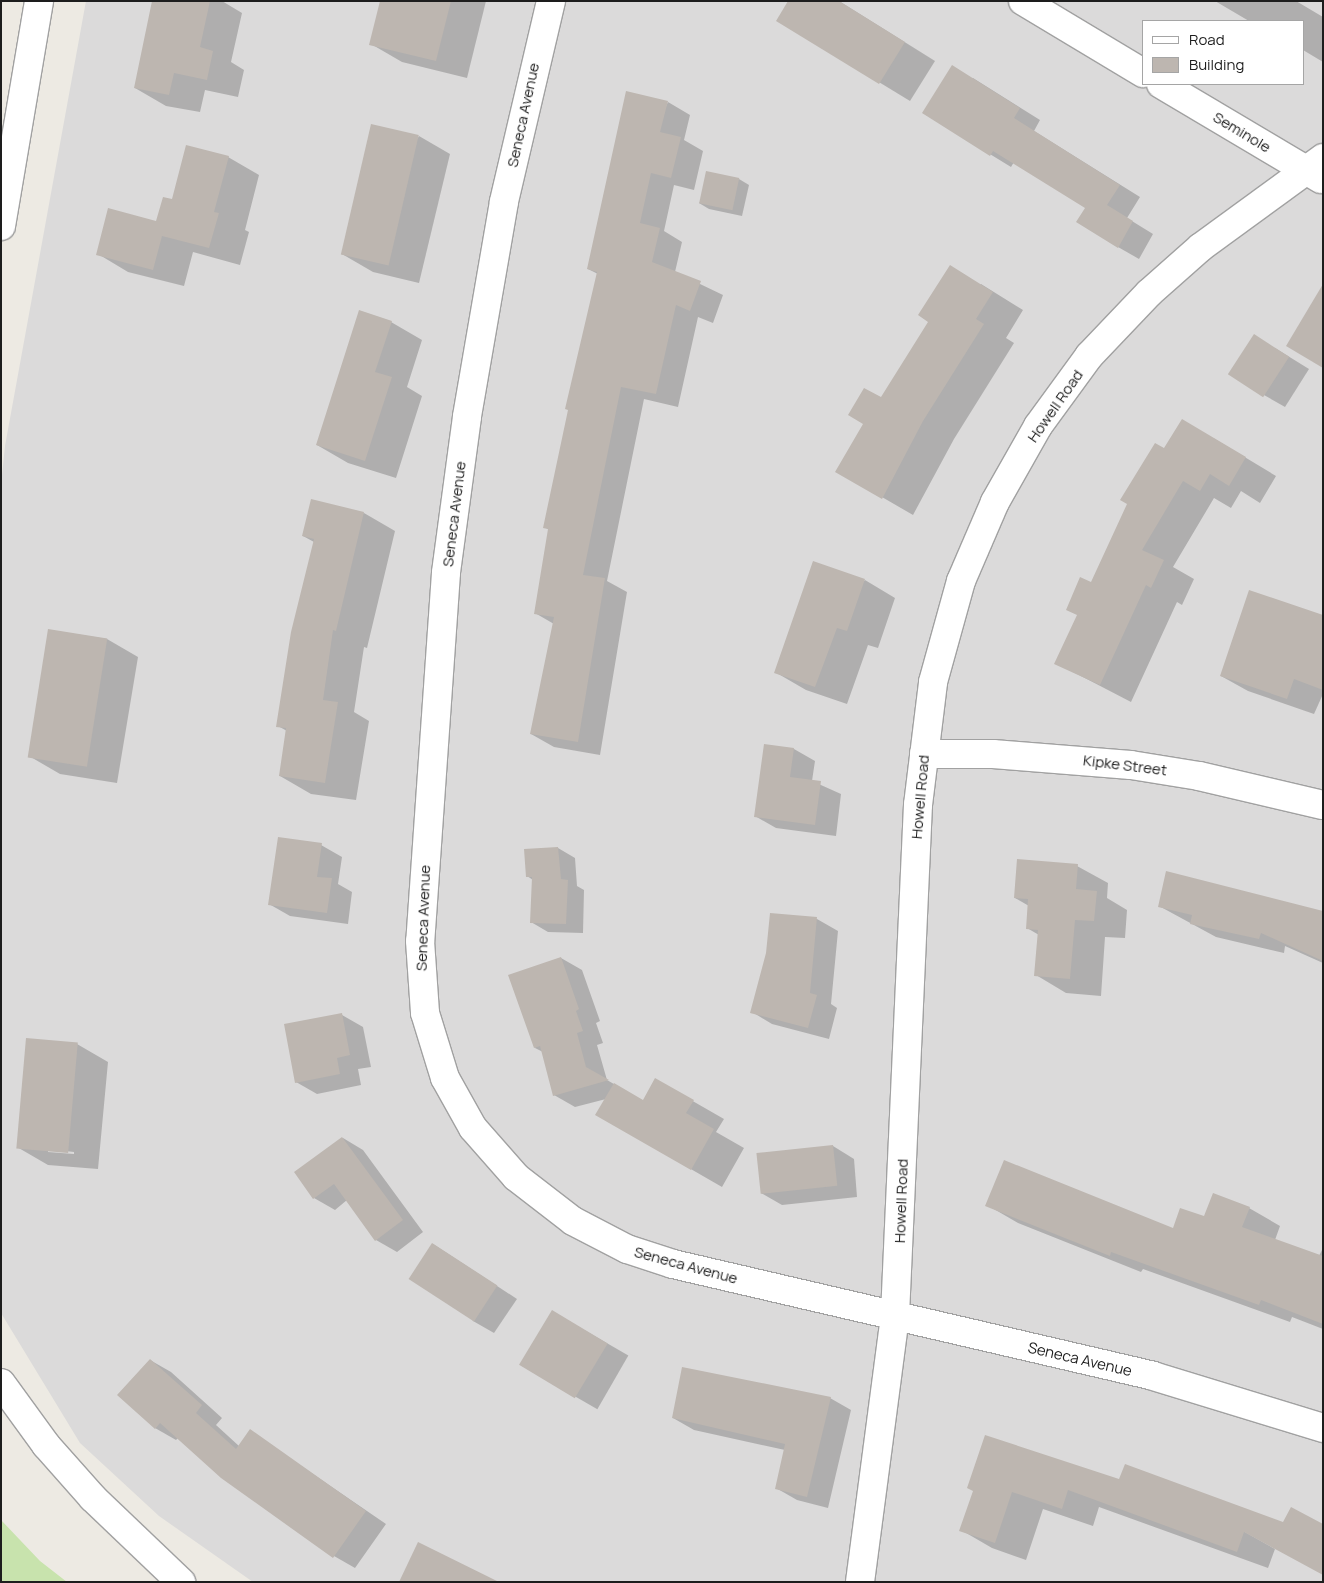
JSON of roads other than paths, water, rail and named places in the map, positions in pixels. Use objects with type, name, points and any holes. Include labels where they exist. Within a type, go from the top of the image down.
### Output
[{"type":"street","points":[[1,226],[39,1]]},
{"type":"street","name":"Seneca Avenue","points":[[551,1],[504,202],[466,417],[446,574],[420,941],[425,1013],[445,1078],[473,1128],[516,1177],[573,1221],[627,1249],[673,1264],[1153,1376],[1323,1428]]},
{"type":"street","points":[[1023,1],[1142,72]]},
{"type":"street","name":"Seminole","points":[[1163,85],[1318,170]]},
{"type":"street","name":"Howell Road","points":[[860,1582],[895,1315],[918,805],[933,682],[961,581],[995,502],[1038,426],[1089,356],[1149,293],[1201,247],[1318,170]]},
{"type":"street","name":"Kipke Street","points":[[924,754],[1013,755],[1130,764],[1209,778],[1323,805]]},
{"type":"street","points":[[1,1383],[46,1444],[93,1498],[181,1582]]}]
